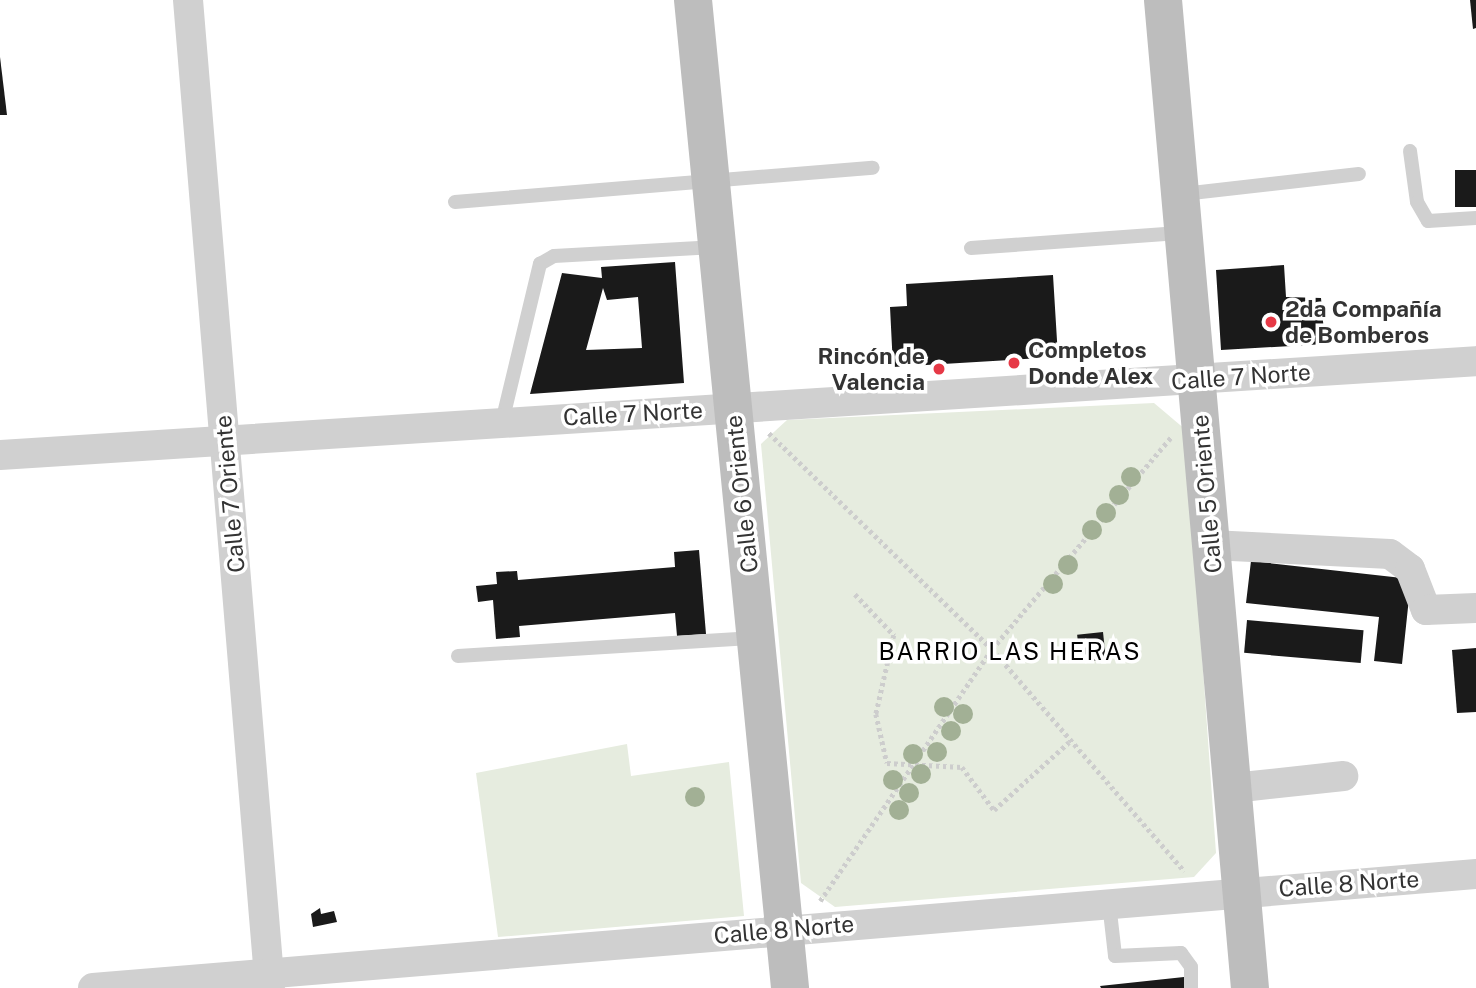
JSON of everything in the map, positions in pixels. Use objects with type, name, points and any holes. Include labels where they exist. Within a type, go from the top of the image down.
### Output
[{"type":"main road","name":"Calle 6 Oriente","points":[[693,0],[710,177],[739,408],[755,638],[790,988]]},
{"type":"main road","name":"Calle 5 Oriente","points":[[1163,0],[1233,788],[1224,893],[1250,988]]},
{"type":"street","name":"Calle 7 Oriente","points":[[188,0],[269,979]]},
{"type":"street","name":"Calle 7 Norte","points":[[0,455],[739,408],[1198,392],[1476,362]]},
{"type":"street","points":[[1211,545],[1390,554],[1410,569],[1426,610],[1476,608]]},
{"type":"street","points":[[1233,788],[1343,776]]},
{"type":"street","name":"Calle 8 Norte","points":[[93,988],[269,979],[785,931],[1476,874]]},
{"type":"lane","points":[[1410,151],[1417,202],[1428,221],[1476,218]]},
{"type":"lane","points":[[455,202],[710,177],[873,168]]},
{"type":"lane","points":[[1181,194],[1359,174]]},
{"type":"lane","points":[[971,248],[1184,233]]},
{"type":"lane","points":[[502,422],[541,264],[554,256],[718,247]]},
{"type":"lane","points":[[458,656],[755,638]]},
{"type":"lane","points":[[1108,903],[1115,956],[1181,953],[1191,967],[1191,988]]},
{"type":"path","points":[[785,931],[824,897],[992,649],[1198,392]]},
{"type":"path","points":[[739,408],[992,649],[1069,743],[1224,893]]},
{"type":"path","points":[[855,594],[894,635],[876,714],[887,763],[911,768],[962,767],[994,810],[1069,743]]},
{"type":"shaded area","points":[[1154,403],[1186,430],[1216,853],[1194,877],[835,907],[801,883],[761,444],[787,420]]},
{"type":"shaded area","points":[[627,744],[631,776],[729,762],[744,916],[498,937],[476,773]]},
{"type":"building","points":[[1470,0],[1476,0],[1476,28],[1473,29]]},
{"type":"building","points":[[0,57],[7,115],[0,115]]},
{"type":"building","points":[[1455,170],[1476,170],[1476,207],[1455,207]]},
{"type":"building","points":[[675,262],[684,383],[530,394],[562,273],[602,278],[601,267]],"holes":[[[603,288],[607,300],[638,297],[642,348],[586,350]]]},
{"type":"building","name":"2da Compañía de Bomberos","points":[[1284,265],[1286,297],[1321,298],[1325,344],[1221,350],[1216,270]]},
{"type":"building","points":[[1053,275],[1058,357],[893,367],[890,307],[907,306],[906,284]]},
{"type":"building","points":[[699,550],[706,634],[677,636],[675,613],[519,626],[520,637],[496,639],[493,600],[478,602],[476,586],[497,584],[496,572],[517,571],[518,580],[675,567],[674,552]]},
{"type":"building","points":[[1251,561],[1411,579],[1402,664],[1374,661],[1379,617],[1246,603]]},
{"type":"building","points":[[1247,620],[1364,630],[1361,663],[1244,653]]},
{"type":"building","points":[[1103,632],[1106,660],[1080,663],[1077,635]]},
{"type":"building","points":[[1476,648],[1476,712],[1457,713],[1452,650]]},
{"type":"building","points":[[320,908],[321,914],[334,911],[337,922],[313,927],[311,914]]},
{"type":"building","points":[[1184,977],[1185,988],[1100,986]]},
{"type":"place","name":"2da Compañía de Bomberos","points":[[1271,322]]},
{"type":"place","name":"Completos Donde Alex","points":[[1014,363]]},
{"type":"place","name":"Rincón de Valencia","points":[[939,369]]},
{"type":"district","name":"BARRIO LAS HERAS","points":[[1010,652]]}]
